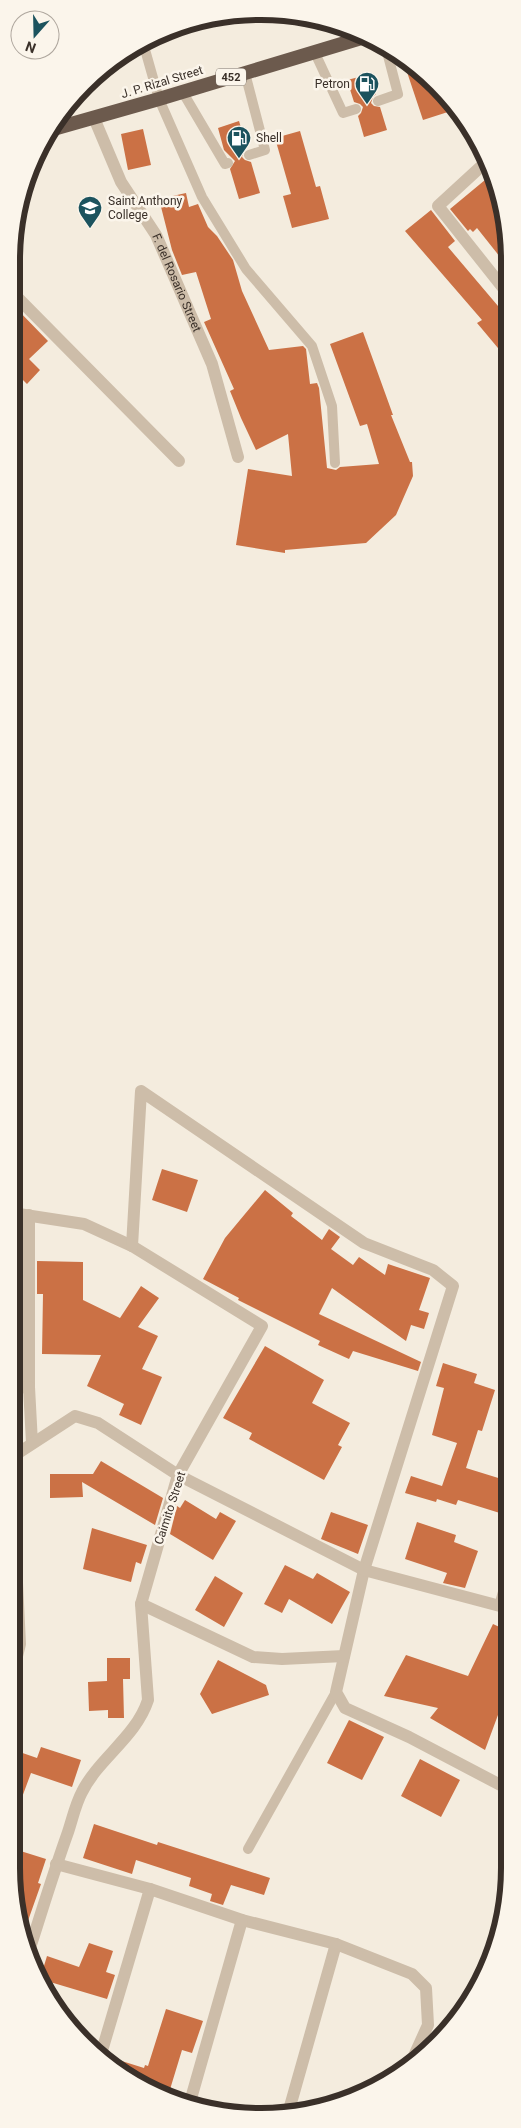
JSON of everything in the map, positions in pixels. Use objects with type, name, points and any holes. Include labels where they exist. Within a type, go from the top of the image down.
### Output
[{"type":"highway","name":"J. P. Rizal Street","points":[[61,127],[159,100],[182,91],[356,40]]},
{"type":"street","name":"F. del Rosario Street","points":[[94,118],[120,182],[156,235],[208,355],[238,457]]},
{"type":"street","points":[[482,166],[438,206],[501,285]]},
{"type":"street","points":[[20,299],[179,461]]},
{"type":"street","points":[[132,1246],[141,1091],[364,1243],[433,1270],[454,1286],[364,1570],[336,1692],[345,1708],[409,1737],[501,1785]]},
{"type":"street","name":"Caimito Street","points":[[20,1214],[84,1224],[132,1246],[262,1326],[178,1475],[141,1604],[148,1700],[137,1724],[93,1774],[82,1792],[56,1864],[32,1942]]},
{"type":"street","points":[[29,1215],[29,1387],[32,1443]]},
{"type":"street","points":[[20,1388],[29,1387]]},
{"type":"street","points":[[20,1451],[75,1416],[98,1423],[178,1475],[364,1570],[500,1606],[501,1602]]},
{"type":"street","points":[[141,1604],[253,1657],[282,1659],[344,1656]]},
{"type":"street","points":[[56,1864],[150,1889],[242,1920],[336,1944],[412,1974],[426,1988],[428,2024],[416,2050]]},
{"type":"street","points":[[103,2049],[150,1889]]},
{"type":"street","points":[[191,2098],[242,1920]]},
{"type":"street","points":[[290,2106],[336,1944]]},
{"type":"lane","points":[[145,50],[159,100],[202,197],[246,269],[312,346],[332,406],[335,462]]},
{"type":"lane","points":[[315,52],[343,113],[356,109]]},
{"type":"lane","points":[[378,100],[398,94],[388,57]]},
{"type":"lane","points":[[245,73],[265,150],[249,155]]},
{"type":"lane","points":[[182,91],[225,164],[228,162]]},
{"type":"lane","points":[[248,1849],[336,1692]]},
{"type":"building","points":[[406,69],[431,90],[449,112],[423,120]]},
{"type":"building","name":"Petron","points":[[371,74],[376,94],[371,103],[374,106],[380,107],[387,130],[364,137],[358,116],[363,107],[354,102],[347,80]]},
{"type":"building","name":"Shell","points":[[239,121],[247,148],[242,157],[251,162],[260,193],[239,199],[230,169],[235,161],[224,150],[218,128]]},
{"type":"building","points":[[143,129],[151,165],[128,170],[121,134]]},
{"type":"building","points":[[300,131],[316,187],[320,186],[329,219],[292,228],[283,196],[291,194],[275,138]]},
{"type":"building","points":[[487,179],[493,198],[499,229],[501,258],[477,228],[473,232],[470,229],[468,231],[450,209]]},
{"type":"building","points":[[186,193],[189,207],[198,204],[208,227],[217,236],[233,260],[242,291],[269,350],[303,346],[306,349],[310,384],[317,383],[319,388],[327,468],[336,470],[340,467],[379,464],[367,424],[360,426],[330,344],[363,332],[393,415],[391,415],[410,462],[412,462],[413,476],[396,515],[366,543],[285,550],[285,553],[236,545],[248,469],[292,476],[288,434],[256,450],[241,418],[230,391],[234,389],[204,322],[211,319],[196,272],[182,275],[172,250],[159,199]]},
{"type":"building","points":[[431,210],[455,241],[448,247],[498,306],[501,304],[501,352],[477,323],[482,320],[405,231]]},
{"type":"building","points":[[20,312],[48,341],[29,359],[40,370],[27,384],[20,377]]},
{"type":"building","points":[[162,1169],[198,1180],[187,1212],[152,1200]]},
{"type":"building","points":[[265,1190],[293,1213],[291,1216],[322,1240],[329,1229],[340,1237],[331,1249],[353,1265],[359,1257],[385,1275],[388,1264],[430,1278],[419,1310],[429,1313],[424,1329],[411,1325],[406,1341],[332,1288],[319,1314],[421,1362],[418,1371],[353,1351],[349,1359],[318,1345],[320,1341],[238,1300],[239,1298],[203,1279],[225,1238]]},
{"type":"building","points":[[20,1261],[21,1261],[20,1296]]},
{"type":"building","points":[[37,1261],[83,1262],[83,1300],[120,1318],[141,1286],[159,1298],[138,1327],[158,1336],[142,1369],[162,1377],[141,1425],[119,1415],[124,1404],[87,1386],[101,1355],[42,1354],[43,1294],[37,1294]]},
{"type":"building","points":[[265,1346],[324,1380],[312,1403],[350,1423],[338,1445],[342,1447],[324,1480],[249,1439],[252,1433],[223,1418]]},
{"type":"building","points":[[443,1363],[477,1374],[474,1383],[495,1390],[482,1431],[478,1430],[466,1468],[501,1479],[501,1513],[458,1500],[456,1505],[437,1499],[436,1502],[405,1493],[411,1476],[442,1486],[457,1443],[432,1435],[444,1388],[436,1386]]},
{"type":"building","points":[[101,1461],[163,1498],[155,1525],[82,1482],[83,1497],[50,1498],[50,1474],[93,1474]]},
{"type":"building","points":[[185,1500],[216,1519],[220,1512],[236,1521],[213,1560],[170,1534],[177,1506],[180,1508]]},
{"type":"building","points":[[331,1512],[368,1525],[358,1554],[321,1539]]},
{"type":"building","points":[[417,1522],[456,1535],[454,1542],[478,1551],[465,1588],[443,1583],[447,1573],[405,1559]]},
{"type":"building","points":[[92,1528],[147,1545],[141,1564],[136,1562],[131,1582],[83,1569]]},
{"type":"building","points":[[285,1565],[313,1579],[317,1573],[350,1592],[332,1624],[289,1599],[282,1613],[264,1604]]},
{"type":"building","points":[[215,1576],[243,1593],[224,1627],[195,1610]]},
{"type":"building","points":[[493,1624],[501,1628],[501,1707],[485,1750],[430,1718],[438,1708],[384,1696],[406,1655],[468,1676]]},
{"type":"building","points":[[107,1658],[130,1658],[130,1679],[123,1679],[124,1718],[108,1718],[108,1710],[89,1711],[88,1682],[107,1681]]},
{"type":"building","points":[[218,1660],[266,1685],[269,1695],[212,1714],[200,1694]]},
{"type":"building","points":[[349,1720],[384,1737],[362,1780],[327,1763]]},
{"type":"building","points":[[41,1747],[81,1760],[72,1787],[31,1773],[20,1803],[20,1752],[37,1758]]},
{"type":"building","points":[[420,1759],[460,1780],[441,1817],[401,1796]]},
{"type":"building","points":[[94,1824],[157,1845],[158,1842],[270,1878],[264,1895],[231,1885],[223,1905],[210,1901],[212,1894],[189,1886],[191,1878],[136,1860],[132,1874],[83,1858]]},
{"type":"building","points":[[20,1851],[46,1859],[38,1883],[41,1884],[27,1924],[22,1899]]},
{"type":"building","points":[[89,1943],[113,1951],[106,1972],[115,1975],[107,1999],[49,1982],[43,1970],[47,1956],[79,1967]]},
{"type":"building","points":[[166,2009],[203,2021],[192,2053],[182,2050],[170,2091],[140,2076],[116,2059],[144,2068],[145,2065],[148,2066]]},
{"type":"place","name":"Petron","points":[[367,105]]},
{"type":"place","name":"Shell","points":[[239,159]]},
{"type":"place","name":"Saint Anthony College","points":[[90,229]]}]
